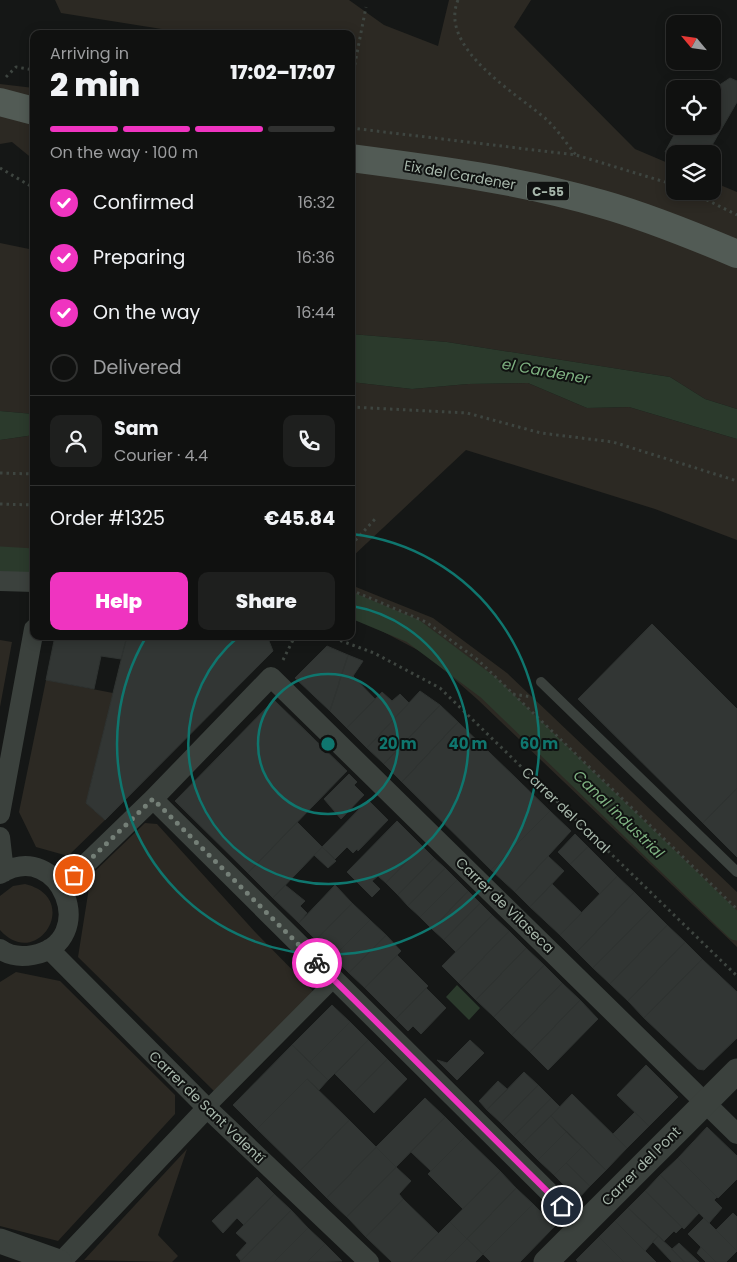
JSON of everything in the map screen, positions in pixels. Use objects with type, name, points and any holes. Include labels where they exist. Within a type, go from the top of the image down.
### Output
[{"type":"main road","points":[[0,102],[30,110]]},
{"type":"main road","points":[[0,114],[30,117]]},
{"type":"main road","name":"Eix del Cardener","points":[[355,159],[498,180],[601,203],[670,226],[737,254]]},
{"type":"street","points":[[0,581],[30,582]]},
{"type":"street","points":[[0,814],[32,640]]},
{"type":"street","points":[[62,887],[153,799],[271,677]]},
{"type":"street","name":"Carrer de Vilaseca","points":[[271,677],[737,1134]]},
{"type":"street","points":[[153,799],[582,1225]]},
{"type":"street","points":[[0,836],[2,873],[14,868],[36,868],[55,879],[62,887],[68,903],[68,920],[58,941],[49,949],[26,956],[14,955],[0,949]]},
{"type":"street","name":"Carrer de Sant Valentí","points":[[49,949],[207,1108],[369,1262]]},
{"type":"street","points":[[0,1240],[60,1262],[207,1108],[334,980]]},
{"type":"street","name":"Carrer del Pont","points":[[546,1262],[737,1071]]},
{"type":"lane","points":[[541,682],[737,872]]},
{"type":"path","points":[[458,0],[454,23],[464,47],[508,91],[547,120],[576,155]]},
{"type":"path","points":[[355,63],[366,7]]},
{"type":"path","points":[[0,84],[16,67],[30,69]]},
{"type":"path","points":[[355,128],[576,155],[666,182]]},
{"type":"path","points":[[0,168],[30,186]]},
{"type":"path","points":[[707,200],[737,215]]},
{"type":"path","points":[[355,407],[468,413],[541,433],[613,442],[737,481]]},
{"type":"path","points":[[0,473],[30,474]]},
{"type":"path","points":[[0,504],[30,505]]},
{"type":"path","points":[[355,541],[376,518]]},
{"type":"path","points":[[355,592],[426,622],[478,660],[737,909]]},
{"type":"path","points":[[271,677],[293,640]]},
{"type":"path","name":"Carrer del Canal","points":[[339,640],[374,653],[440,688],[737,976]]},
{"type":"shaded area","points":[[55,0],[349,0],[384,25],[438,46],[449,0],[531,0],[514,27],[635,149],[666,162],[666,200],[721,200],[721,185],[737,192],[737,409],[705,399],[670,377],[447,342],[355,334],[355,30],[168,30],[61,13]]},
{"type":"shaded area","points":[[0,84],[30,88],[30,157],[12,142],[0,144]]},
{"type":"shaded area","points":[[0,243],[30,249],[30,414],[0,411]]},
{"type":"shaded area","points":[[355,382],[412,389],[468,384],[528,383],[587,408],[629,407],[737,439],[737,540],[655,509],[466,450],[355,554]]},
{"type":"shaded area","points":[[30,436],[30,570],[0,569],[0,440]]},
{"type":"shaded area","points":[[355,587],[433,618],[507,673],[737,892],[737,947],[477,699],[427,655],[363,621],[355,619]]},
{"type":"shaded area","points":[[0,640],[12,642],[0,707]]},
{"type":"shaded area","points":[[46,680],[113,693],[86,803],[105,820],[68,856],[36,847],[19,812]]},
{"type":"shaded area","points":[[145,823],[157,824],[257,934],[315,993],[215,1092],[78,957],[91,875]]},
{"type":"shaded area","points":[[25,884],[42,892],[51,903],[52,916],[48,928],[39,938],[28,942],[14,941],[0,930],[0,896],[13,886]]},
{"type":"shaded area","points":[[16,972],[60,981],[175,1095],[175,1114],[58,1241],[0,1226],[0,982]]},
{"type":"shaded area","points":[[187,1149],[158,1235],[178,1256],[172,1262],[84,1260]]},
{"type":"water","name":"el Cardener","points":[[355,334],[447,342],[670,377],[705,399],[737,409],[737,439],[629,407],[587,408],[528,383],[468,384],[412,389],[355,382]]},
{"type":"water","points":[[0,411],[30,414],[30,436],[0,440]]},
{"type":"water","points":[[457,985],[480,1008],[469,1020],[446,997]]},
{"type":"building","points":[[730,78],[737,81],[737,102],[721,130],[721,84]]},
{"type":"building","points":[[674,135],[718,135],[712,145],[669,145]]},
{"type":"building","points":[[652,624],[737,709],[737,788],[703,823],[578,699]]},
{"type":"building","points":[[54,640],[126,640],[121,659],[101,656],[94,689],[46,680]]},
{"type":"building","points":[[126,640],[269,640],[273,651],[105,820],[86,803]]},
{"type":"building","points":[[327,646],[348,655],[330,711],[295,678]]},
{"type":"building","points":[[348,655],[363,661],[353,676],[375,699],[347,728],[330,711]]},
{"type":"building","points":[[420,691],[440,705],[384,764],[367,748]]},
{"type":"building","points":[[382,692],[392,701],[400,694],[409,703],[367,748],[347,728]]},
{"type":"building","points":[[274,700],[347,771],[248,873],[175,801]]},
{"type":"building","points":[[440,705],[458,722],[402,782],[384,764]]},
{"type":"building","points":[[458,722],[550,811],[491,870],[402,782]]},
{"type":"building","points":[[349,774],[357,782],[354,785],[364,795],[341,819],[324,799]]},
{"type":"building","points":[[737,788],[737,857],[703,823]]},
{"type":"building","points":[[368,800],[388,820],[358,851],[357,849],[353,853],[347,847],[335,859],[322,847]]},
{"type":"building","points":[[550,811],[571,831],[515,892],[491,870]]},
{"type":"building","points":[[397,821],[422,846],[386,883],[378,876],[372,881],[380,889],[372,897],[347,872]]},
{"type":"building","points":[[297,822],[322,847],[273,898],[248,873]]},
{"type":"building","points":[[575,834],[588,847],[570,864],[558,852]]},
{"type":"building","points":[[422,846],[434,858],[398,895],[386,883]]},
{"type":"building","points":[[322,847],[336,861],[328,868],[314,855]]},
{"type":"building","points":[[588,847],[617,876],[600,894],[570,864]]},
{"type":"building","points":[[548,856],[564,871],[530,907],[515,892]]},
{"type":"building","points":[[434,858],[445,868],[408,906],[398,895]]},
{"type":"building","points":[[445,868],[457,880],[420,917],[408,906]]},
{"type":"building","points":[[617,876],[634,892],[577,952],[560,935]]},
{"type":"building","points":[[457,880],[468,891],[432,929],[420,917]]},
{"type":"building","points":[[552,884],[582,913],[560,935],[530,907]]},
{"type":"building","points":[[285,885],[305,901],[300,906],[307,913],[299,923],[273,898]]},
{"type":"building","points":[[335,885],[352,903],[316,940],[299,923]]},
{"type":"building","points":[[468,891],[480,903],[444,940],[432,929]]},
{"type":"building","points":[[634,892],[651,909],[593,968],[577,952]]},
{"type":"building","points":[[352,903],[370,920],[333,957],[316,940]]},
{"type":"building","points":[[480,903],[492,915],[456,952],[444,940]]},
{"type":"building","points":[[651,909],[667,925],[610,984],[593,968]]},
{"type":"building","points":[[492,915],[509,931],[459,983],[442,966]]},
{"type":"building","points":[[370,920],[386,935],[349,973],[333,957]]},
{"type":"building","points":[[667,925],[685,942],[628,1001],[610,984]]},
{"type":"building","points":[[509,931],[526,948],[476,1000],[459,983]]},
{"type":"building","points":[[386,935],[401,951],[365,988],[349,973]]},
{"type":"building","points":[[685,942],[702,959],[644,1018],[628,1001]]},
{"type":"building","points":[[526,948],[544,965],[494,1017],[476,1000]]},
{"type":"building","points":[[397,955],[428,986],[396,1019],[365,988]]},
{"type":"building","points":[[702,959],[737,992],[737,1038],[704,1070],[698,1069],[644,1018]]},
{"type":"building","points":[[544,965],[562,983],[512,1035],[494,1017]]},
{"type":"building","points":[[562,983],[580,1000],[530,1052],[512,1035]]},
{"type":"building","points":[[426,988],[446,1008],[421,1034],[413,1026],[408,1031],[396,1019]]},
{"type":"building","points":[[580,1000],[598,1019],[548,1070],[530,1052]]},
{"type":"building","points":[[332,1005],[350,1022],[310,1062],[292,1045]]},
{"type":"building","points":[[350,1022],[368,1040],[328,1080],[310,1062]]},
{"type":"building","points":[[368,1040],[387,1059],[354,1093],[335,1074]]},
{"type":"building","points":[[470,1040],[484,1053],[457,1080],[437,1060],[447,1063]]},
{"type":"building","points":[[292,1045],[328,1080],[319,1090],[307,1079],[257,1129],[233,1105]]},
{"type":"building","points":[[387,1059],[407,1079],[374,1113],[354,1093]]},
{"type":"building","points":[[646,1065],[678,1097],[649,1126],[617,1095]]},
{"type":"building","points":[[524,1072],[538,1085],[501,1123],[487,1110]]},
{"type":"building","points":[[307,1079],[349,1120],[300,1171],[257,1129]]},
{"type":"building","points":[[498,1081],[507,1089],[487,1110],[479,1101]]},
{"type":"building","points":[[538,1085],[551,1098],[514,1136],[501,1123]]},
{"type":"building","points":[[572,1094],[627,1148],[606,1170],[551,1116]]},
{"type":"building","points":[[425,1098],[445,1117],[396,1167],[376,1147]]},
{"type":"building","points":[[551,1098],[560,1107],[522,1144],[514,1136]]},
{"type":"building","points":[[635,1112],[649,1126],[627,1148],[613,1134]]},
{"type":"building","points":[[551,1116],[566,1132],[538,1160],[522,1144]]},
{"type":"building","points":[[445,1117],[465,1137],[431,1171],[411,1152]]},
{"type":"building","points":[[349,1120],[376,1147],[327,1198],[300,1171]]},
{"type":"building","points":[[707,1127],[737,1156],[737,1179],[718,1198],[678,1158]]},
{"type":"building","points":[[566,1132],[582,1147],[554,1175],[538,1160]]},
{"type":"building","points":[[465,1137],[500,1171],[463,1209],[428,1174]]},
{"type":"building","points":[[376,1147],[396,1167],[347,1217],[327,1198]]},
{"type":"building","points":[[376,1147],[396,1167],[347,1217],[327,1198]]},
{"type":"building","points":[[582,1147],[606,1170],[590,1186],[566,1163]]},
{"type":"building","points":[[678,1158],[717,1197],[714,1200],[722,1208],[709,1223],[660,1175]]},
{"type":"building","points":[[566,1163],[590,1186],[578,1199],[554,1175]]},
{"type":"building","points":[[396,1167],[411,1181],[399,1194],[403,1199],[366,1237],[347,1217]]},
{"type":"building","points":[[500,1171],[516,1188],[467,1239],[450,1222]]},
{"type":"building","points":[[660,1175],[699,1213],[684,1229],[645,1191]]},
{"type":"building","points":[[257,1177],[274,1194],[244,1225],[237,1218],[223,1233],[212,1221]]},
{"type":"building","points":[[516,1188],[533,1204],[483,1254],[467,1239]]},
{"type":"building","points":[[645,1191],[682,1227],[676,1233],[674,1231],[664,1241],[628,1208]]},
{"type":"building","points":[[274,1194],[291,1210],[241,1261],[236,1255],[247,1243],[236,1233]]},
{"type":"building","points":[[403,1199],[438,1233],[410,1262],[392,1262],[366,1237]]},
{"type":"building","points":[[533,1204],[555,1226],[520,1262],[491,1262],[483,1254]]},
{"type":"building","points":[[628,1208],[658,1236],[645,1251],[615,1221]]},
{"type":"building","points":[[291,1210],[308,1228],[274,1262],[240,1262]]},
{"type":"building","points":[[733,1213],[737,1217],[737,1251],[716,1230]]},
{"type":"building","points":[[704,1218],[737,1251],[726,1262],[716,1262],[688,1234]]},
{"type":"building","points":[[615,1221],[656,1262],[624,1262],[599,1237]]},
{"type":"building","points":[[450,1222],[467,1239],[444,1262],[410,1262]]},
{"type":"building","points":[[308,1228],[325,1244],[307,1262],[274,1262]]},
{"type":"building","points":[[658,1236],[684,1262],[672,1262],[653,1242]]},
{"type":"building","points":[[599,1237],[624,1262],[578,1262],[576,1260]]},
{"type":"building","points":[[467,1239],[483,1254],[475,1262],[444,1262]]},
{"type":"building","points":[[679,1243],[699,1262],[684,1262],[672,1249]]},
{"type":"building","points":[[325,1244],[342,1261],[307,1262]]},
{"type":"building","points":[[701,1247],[716,1262],[706,1262],[697,1253]]},
{"type":"waterway","name":"Canal industrial","points":[[0,559],[30,561]]},
{"type":"waterway","name":"Canal industrial","points":[[355,607],[413,631],[489,688],[737,928]]},
{"type":"way so far","points":[[74,875],[153,799],[317,963]]},
{"type":"route","points":[[317,963],[562,1206]]}]
